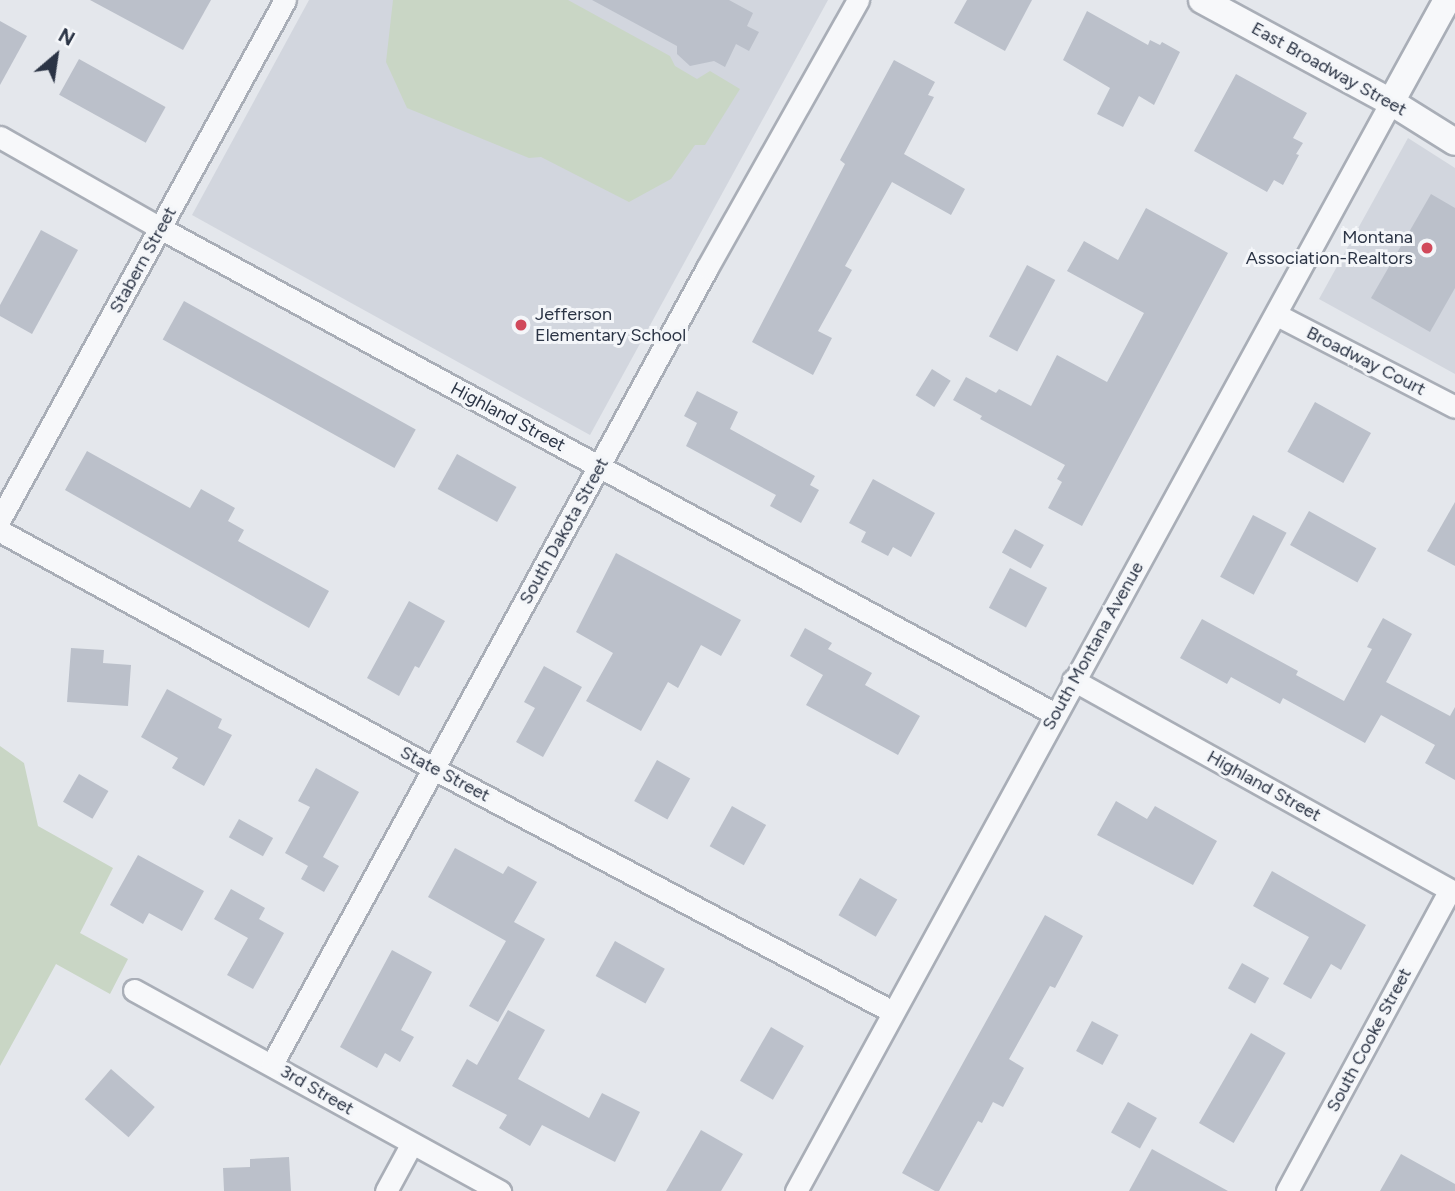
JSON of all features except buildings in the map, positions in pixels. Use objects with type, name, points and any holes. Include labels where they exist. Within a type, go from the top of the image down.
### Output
[{"type":"street","name":"Stabern Street","points":[[0,519],[285,0]]},
{"type":"street","name":"South Dakota Street","points":[[272,1064],[858,0]]},
{"type":"street","name":"East Broadway Street","points":[[1202,0],[1391,102],[1455,142]]},
{"type":"street","points":[[1391,102],[1447,0]]},
{"type":"street","name":"South Montana Avenue","points":[[796,1191],[1391,102]]},
{"type":"street","name":"Highland Street","points":[[0,137],[160,228],[1055,714]]},
{"type":"street","name":"Broadway Court","points":[[1277,315],[1455,407]]},
{"type":"street","name":"State Street","points":[[0,531],[434,769],[893,1012]]},
{"type":"street","name":"Highland Street","points":[[1073,680],[1452,891]]},
{"type":"street","name":"South Cooke Street","points":[[1287,1191],[1452,891]]},
{"type":"street","name":"3rd Street","points":[[134,990],[272,1064],[411,1145],[500,1191]]},
{"type":"street","points":[[386,1191],[411,1145]]},
{"type":"shaded area","name":"Jefferson Elementary School","points":[[309,0],[828,0],[590,435],[192,215]]},
{"type":"shaded area","points":[[1408,138],[1455,168],[1455,374],[1319,299]]},
{"type":"green space","points":[[393,0],[568,0],[670,56],[675,66],[697,79],[710,71],[740,89],[705,145],[695,145],[671,179],[629,202],[541,157],[529,158],[407,108],[386,62]]},
{"type":"green space","points":[[0,746],[24,763],[38,826],[113,868],[80,933],[128,959],[110,994],[56,964],[0,1066]]},
{"type":"place","name":"Montana Association-Realtors","points":[[1427,248]]},
{"type":"place","name":"Jefferson Elementary School","points":[[521,325]]}]
